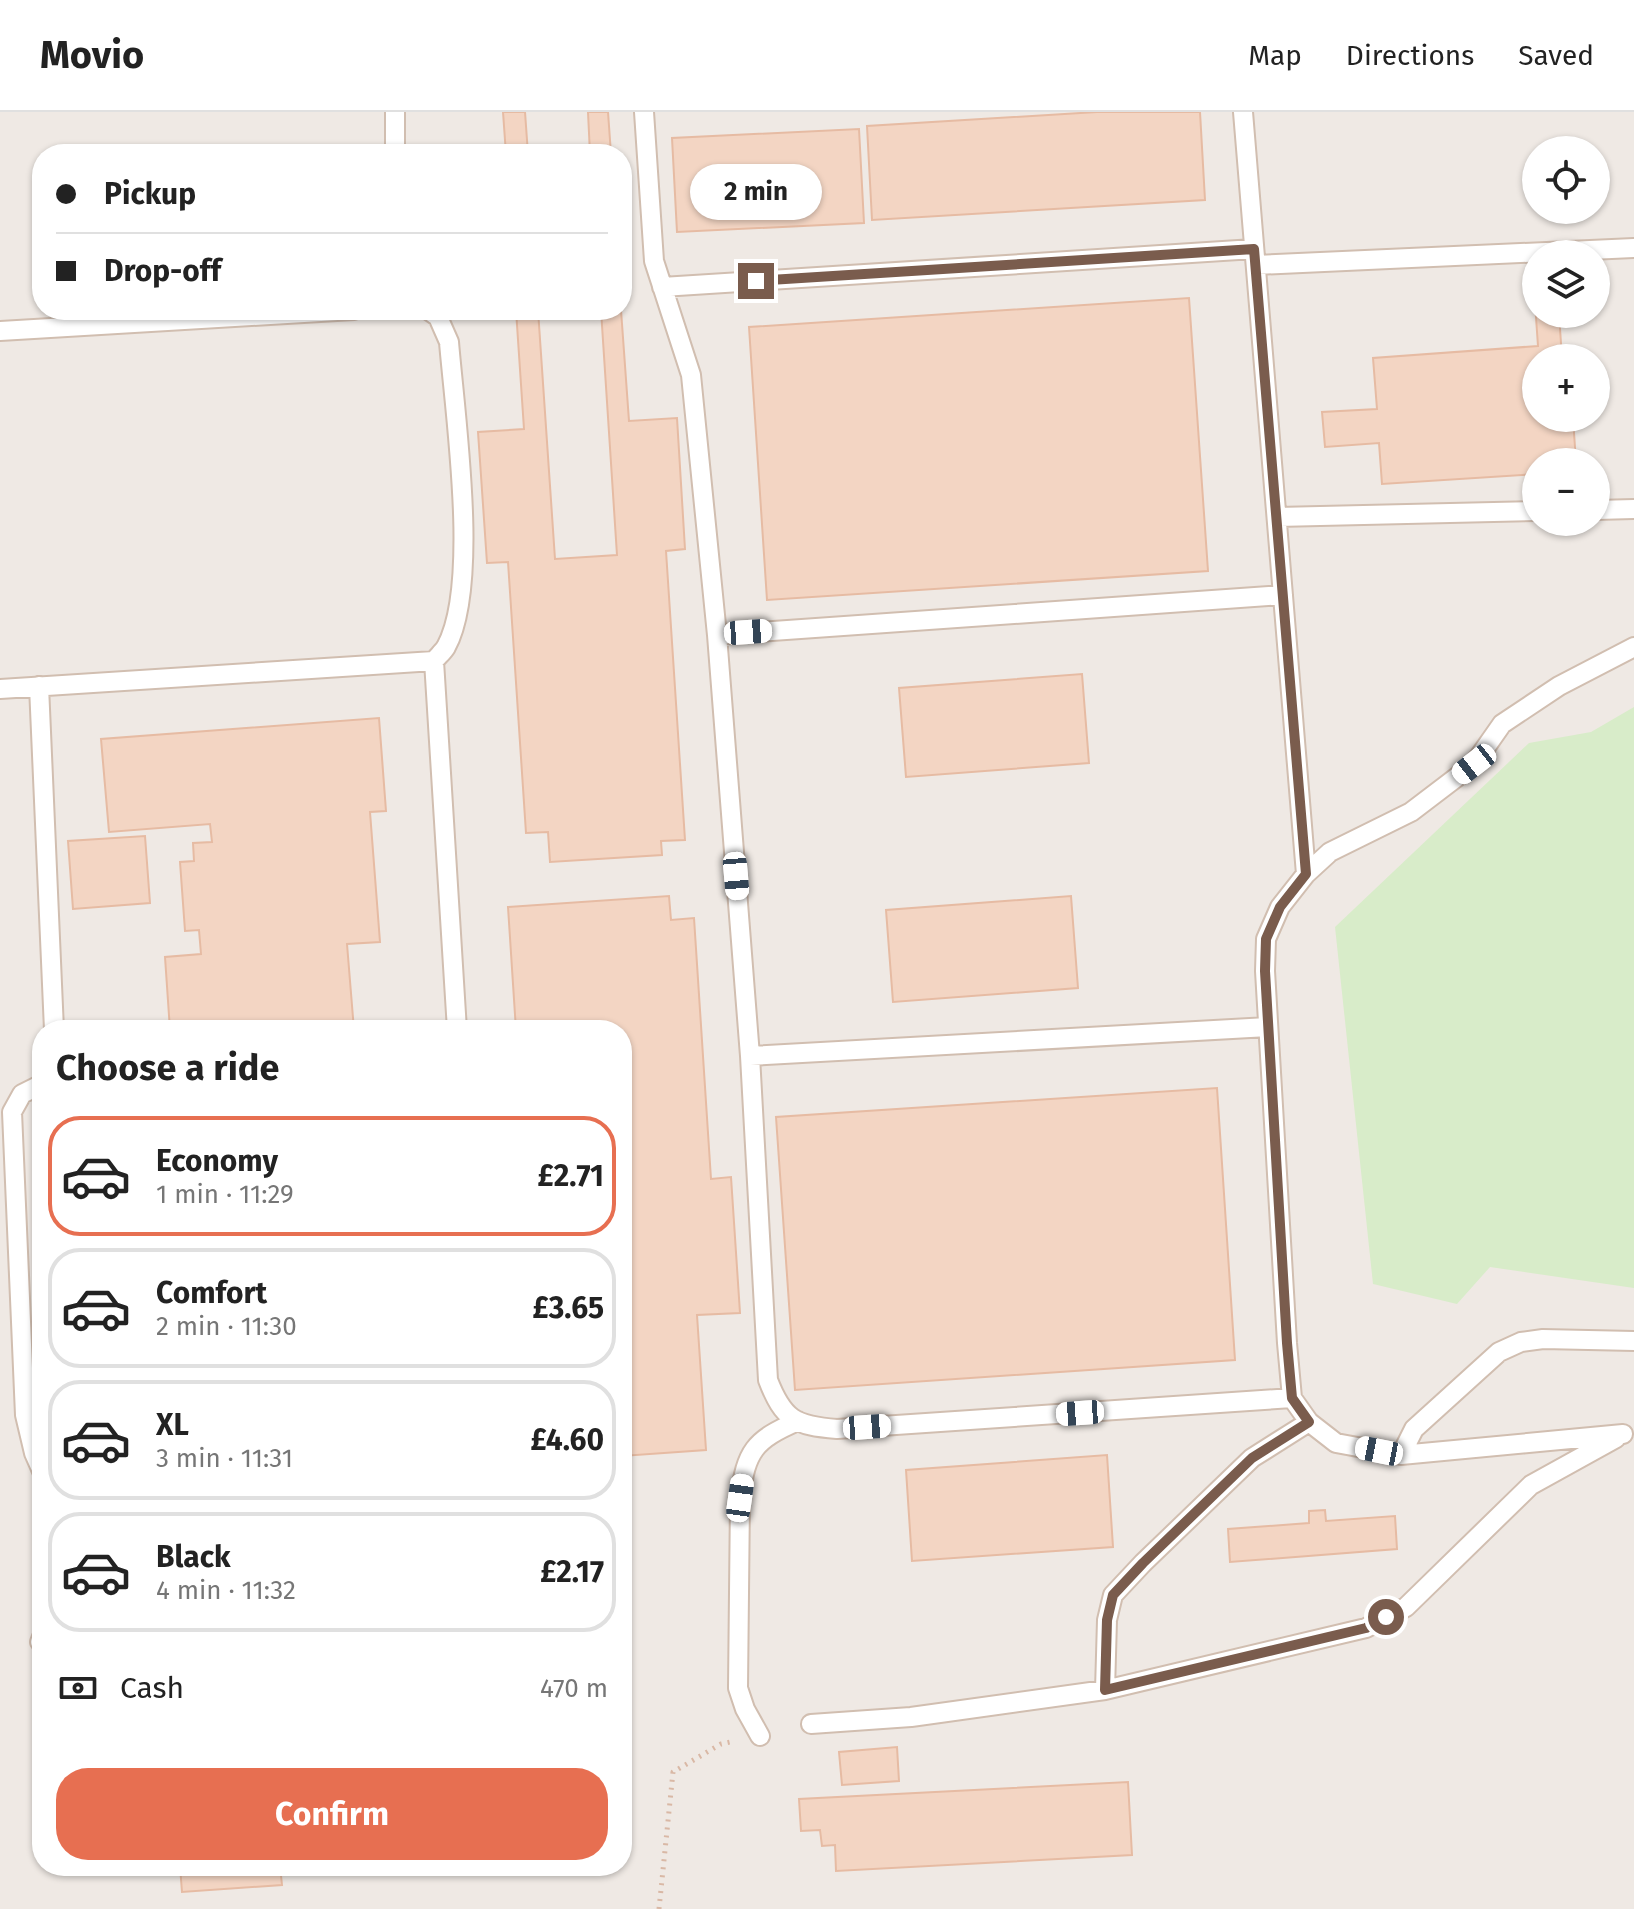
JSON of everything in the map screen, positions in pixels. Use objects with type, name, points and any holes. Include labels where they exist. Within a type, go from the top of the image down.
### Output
[{"type":"lane","points":[[395,112],[395,144]]},
{"type":"lane","points":[[644,112],[653,246],[662,287],[691,375],[717,635],[750,1056],[768,1380],[779,1409],[798,1421],[837,1429],[1292,1398]]},
{"type":"lane","points":[[1243,112],[1306,874]]},
{"type":"lane","points":[[662,287],[1255,257],[1634,248]]},
{"type":"lane","points":[[0,331],[185,320]]},
{"type":"lane","points":[[439,320],[449,342],[463,552],[461,592],[454,624],[446,647],[434,661],[456,1020]]},
{"type":"lane","points":[[1610,510],[1634,509]]},
{"type":"lane","points":[[1277,517],[1522,511]]},
{"type":"lane","points":[[717,635],[1283,595]]},
{"type":"lane","points":[[1628,1434],[1401,1455],[1336,1443],[1309,1422],[1292,1398],[1287,1343],[1268,1027],[1266,939],[1280,907],[1306,874],[1330,852],[1411,812],[1474,764],[1502,724],[1559,686],[1634,647]]},
{"type":"lane","points":[[0,689],[434,661]]},
{"type":"lane","points":[[39,686],[54,1020]]},
{"type":"lane","points":[[750,1056],[1268,1027]]},
{"type":"lane","points":[[32,1089],[22,1094],[12,1112],[25,1415],[32,1438]]},
{"type":"lane","points":[[1401,1455],[1414,1429],[1499,1352],[1521,1342],[1543,1339],[1634,1341]]},
{"type":"lane","points":[[760,1736],[741,1701],[737,1675],[740,1498],[752,1449],[776,1431],[798,1421]]},
{"type":"lane","points":[[1105,1690],[1107,1620],[1113,1595],[1252,1458],[1309,1422]]},
{"type":"lane","points":[[811,1724],[911,1717],[1105,1690],[1366,1628],[1406,1607],[1531,1485],[1628,1434]]},
{"type":"path","points":[[659,1909],[673,1772],[721,1744],[760,1736]]},
{"type":"shaded area","points":[[0,112],[1634,112],[1634,1909],[0,1909]]},
{"type":"green space","points":[[1634,707],[1634,1288],[1490,1267],[1457,1304],[1373,1284],[1335,927],[1529,743],[1591,732]]},
{"type":"building","points":[[503,112],[525,112],[527,144],[505,144]]},
{"type":"building","points":[[588,112],[608,112],[610,144],[590,144]]},
{"type":"building","points":[[1097,112],[1200,112],[1205,200],[872,220],[867,126]]},
{"type":"building","points":[[859,129],[864,223],[677,232],[672,138]]},
{"type":"building","points":[[1189,298],[1208,571],[767,600],[749,327]]},
{"type":"building","points":[[517,320],[539,320],[555,559],[617,555],[602,320],[622,320],[629,421],[677,418],[685,549],[666,551],[685,840],[661,841],[662,855],[550,862],[548,832],[526,833],[508,562],[487,563],[478,432],[524,429]]},
{"type":"building","points":[[1537,328],[1560,328],[1561,344],[1538,344]]},
{"type":"building","points":[[1522,347],[1522,432],[1574,432],[1575,448],[1522,448],[1522,475],[1382,484],[1379,443],[1325,447],[1322,412],[1377,409],[1373,358]]},
{"type":"building","points":[[1082,674],[1089,763],[906,777],[899,688]]},
{"type":"building","points":[[379,718],[386,811],[370,812],[380,942],[347,944],[353,1020],[169,1020],[165,957],[201,954],[199,930],[185,931],[180,862],[194,861],[193,843],[212,842],[210,824],[109,832],[101,739]]},
{"type":"building","points":[[145,836],[150,903],[73,909],[68,841]]},
{"type":"building","points":[[669,896],[671,920],[694,918],[711,1179],[731,1177],[740,1313],[697,1315],[706,1450],[632,1455],[632,1020],[515,1020],[508,907]]},
{"type":"building","points":[[1071,896],[1078,988],[893,1002],[886,910]]},
{"type":"building","points":[[1217,1088],[1235,1360],[795,1390],[776,1117]]},
{"type":"building","points":[[1107,1455],[1113,1547],[912,1561],[906,1470]]},
{"type":"building","points":[[1325,1510],[1326,1521],[1395,1516],[1397,1549],[1230,1562],[1228,1529],[1309,1523],[1309,1511]]},
{"type":"building","points":[[897,1747],[899,1781],[842,1785],[839,1752]]},
{"type":"building","points":[[1128,1782],[1132,1855],[836,1871],[835,1845],[822,1846],[820,1830],[801,1831],[799,1799]]},
{"type":"building","points":[[181,1876],[281,1876],[282,1885],[182,1892]]},
{"type":"route","points":[[756,281],[1254,249],[1306,874],[1280,907],[1266,939],[1265,971],[1292,1398],[1309,1422],[1252,1458],[1113,1595],[1107,1620],[1105,1690],[1366,1628],[1386,1617]]}]
